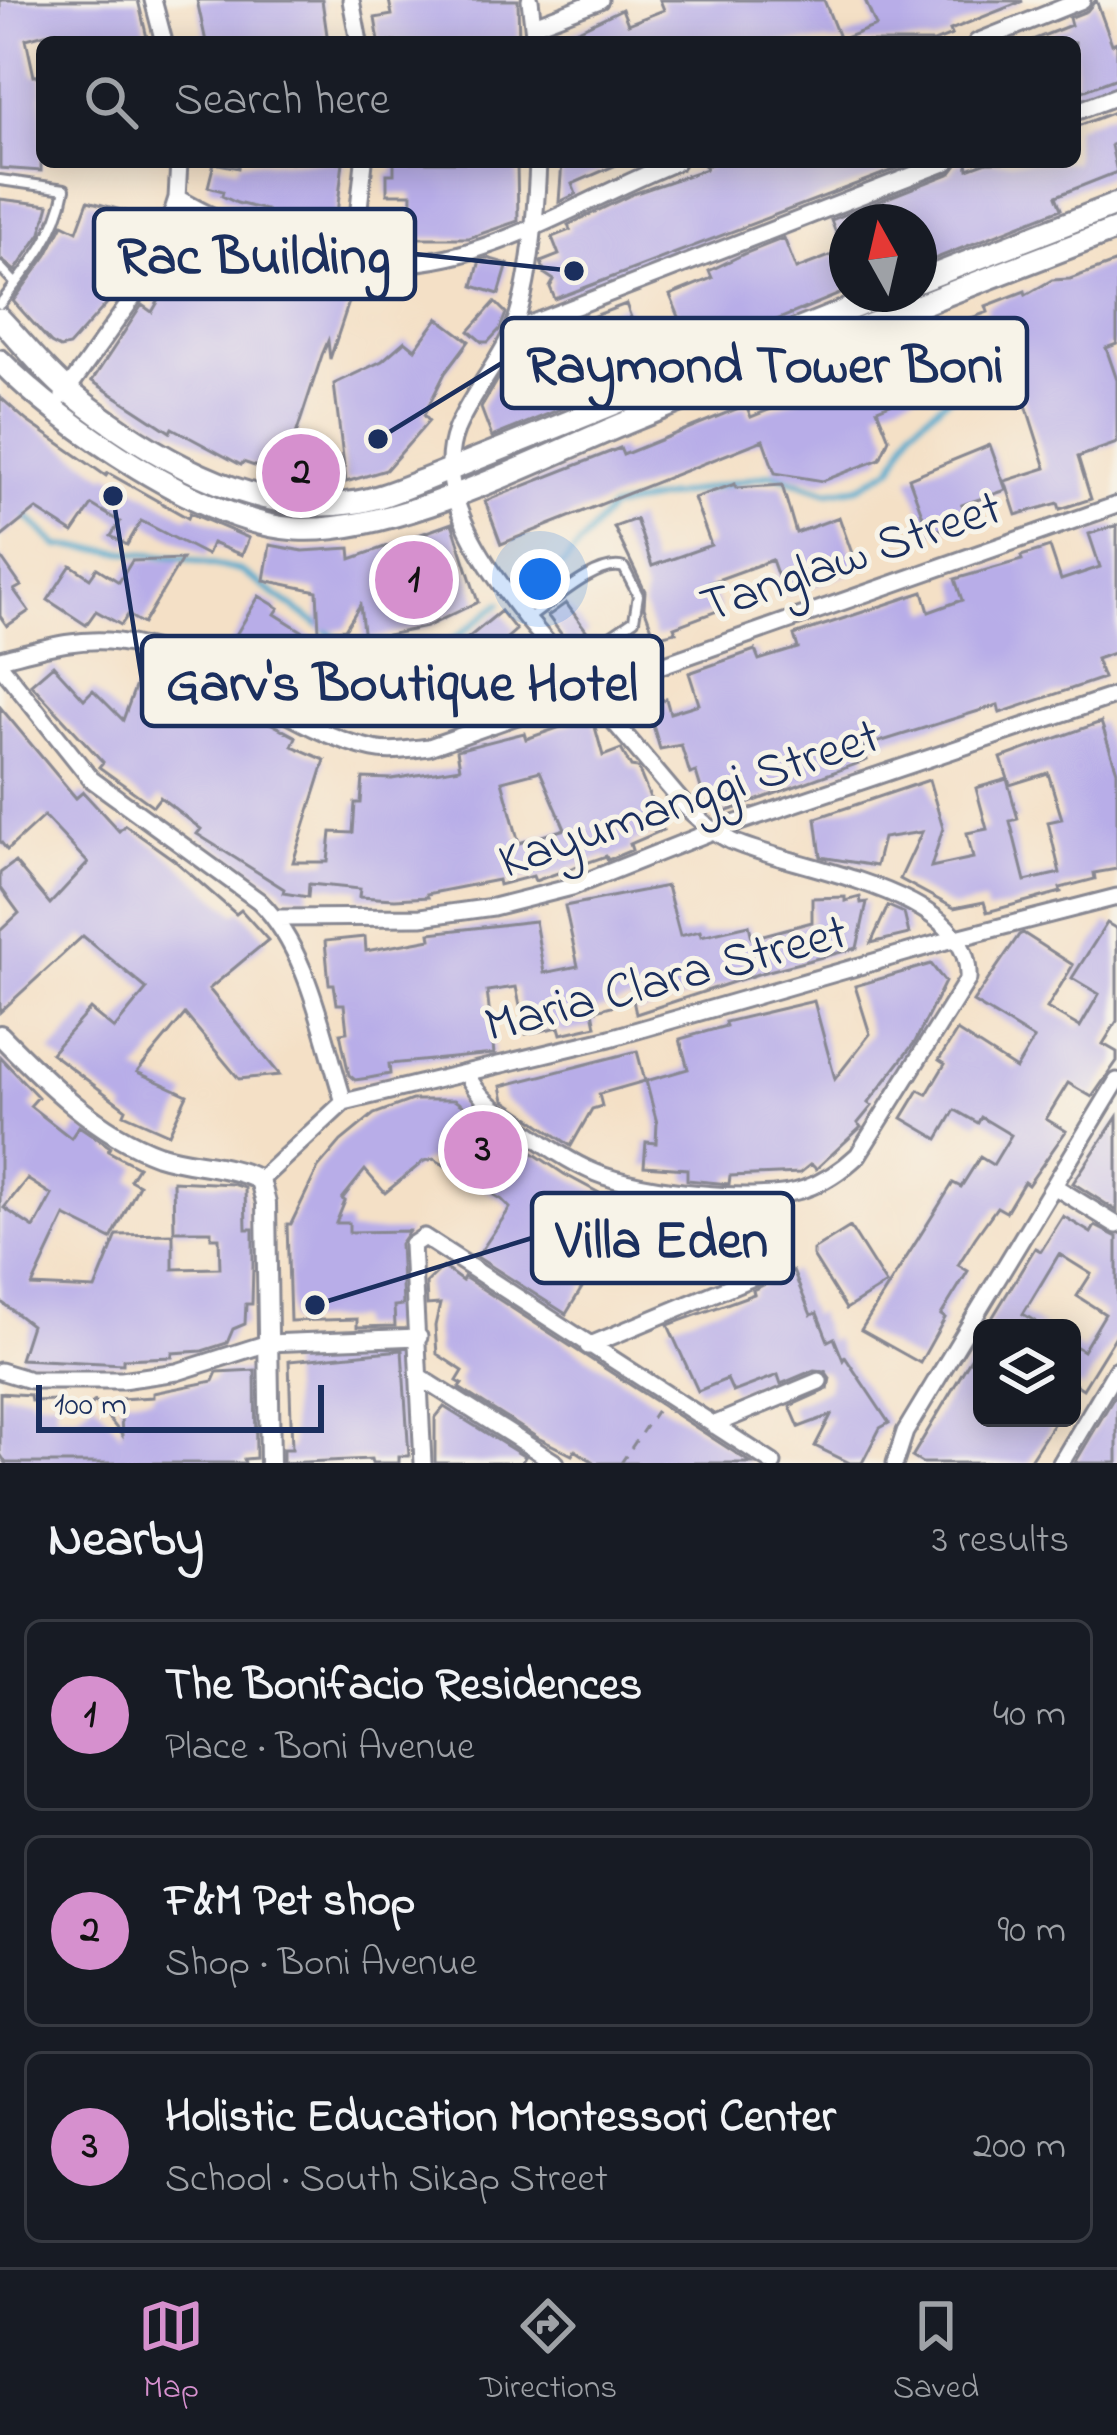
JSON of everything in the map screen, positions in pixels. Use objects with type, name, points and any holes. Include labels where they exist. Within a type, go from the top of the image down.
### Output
[{"type":"main road","points":[[937,274],[1117,204]]},
{"type":"main road","points":[[937,298],[1117,230]]},
{"type":"main road","points":[[0,319],[67,390],[132,435],[239,494],[290,505],[364,500],[447,471],[842,312]]},
{"type":"main road","points":[[0,361],[52,411],[124,458],[248,523],[341,529],[454,494],[902,312]]},
{"type":"street","points":[[152,0],[162,36]]},
{"type":"street","points":[[351,0],[358,36]]},
{"type":"street","points":[[530,0],[534,34],[599,0]]},
{"type":"street","points":[[992,36],[1082,0]]},
{"type":"street","points":[[1081,110],[1117,96]]},
{"type":"street","points":[[52,411],[155,267],[178,198],[179,168]]},
{"type":"street","points":[[352,262],[363,168]]},
{"type":"street","points":[[466,1074],[483,1100],[563,1157],[621,1182],[761,1196],[801,1191],[841,1172],[858,1155],[968,979],[969,963],[957,938],[901,897],[750,848],[713,831],[686,806],[502,588],[447,471],[456,431],[512,331],[535,224],[538,168]]},
{"type":"street","points":[[178,198],[282,249],[352,262],[396,264],[485,247],[662,168]]},
{"type":"street","points":[[512,331],[932,168]]},
{"type":"street","name":"Tanglaw Street","points":[[0,662],[74,640],[122,642],[186,662],[318,731],[377,750],[429,747],[1117,505]]},
{"type":"street","points":[[0,662],[91,779],[276,918],[305,982],[344,1102]]},
{"type":"street","name":"Kayumanggi Street","points":[[276,918],[421,917],[493,907],[572,886],[713,831],[1117,694]]},
{"type":"street","name":"Maria Clara Street","points":[[260,1180],[344,1102],[610,1039],[957,938],[1117,897]]},
{"type":"street","points":[[0,1035],[104,1127],[136,1146],[164,1157],[242,1171],[260,1180],[266,1204],[270,1463]]},
{"type":"street","points":[[895,1463],[905,1432],[1117,1081]]},
{"type":"street","points":[[1054,1186],[1117,1225]]},
{"type":"street","points":[[423,1463],[412,1245],[424,1237],[773,1463]]},
{"type":"street","points":[[588,1346],[775,1268]]},
{"type":"street","points":[[0,1371],[30,1380],[122,1380],[177,1372],[268,1342],[419,1337]]},
{"type":"street","points":[[1061,1463],[1117,1369]]},
{"type":"street","points":[[420,1377],[556,1463]]},
{"type":"street","points":[[713,1425],[820,1382]]},
{"type":"lane","points":[[0,180],[64,189],[61,212],[46,243],[0,304]]},
{"type":"lane","points":[[0,267],[16,284]]},
{"type":"lane","points":[[916,312],[938,363]]},
{"type":"lane","points":[[526,619],[608,565],[623,568],[638,595],[634,620],[566,666]]},
{"type":"path","points":[[621,1463],[667,1396]]},
{"type":"building","points":[[0,0],[138,0],[147,36],[57,36],[56,31],[26,39],[36,76],[36,168],[41,171],[0,168]]},
{"type":"building","points":[[197,0],[322,0],[327,36],[205,36]]},
{"type":"building","points":[[389,0],[518,0],[519,36],[378,36],[375,18],[392,15]]},
{"type":"building","points":[[660,0],[824,0],[838,36],[566,36],[622,9],[628,24],[664,10]]},
{"type":"building","points":[[865,0],[1023,1],[950,30],[952,35],[850,36],[876,26]]},
{"type":"building","points":[[1096,0],[1112,44],[1117,42],[1117,78],[1081,92],[1081,36],[1043,36],[1071,25],[1069,18],[1087,11]]},
{"type":"building","points":[[1117,111],[1117,143],[1111,145],[1117,172],[1056,196],[1061,209],[937,258],[937,204],[872,204],[955,168],[1081,168],[1081,125]]},
{"type":"building","points":[[213,168],[342,168],[334,239],[306,237],[308,224],[265,214],[266,210],[237,203],[222,196],[223,191],[208,187]]},
{"type":"building","points":[[394,168],[517,168],[518,221],[469,238],[411,238],[412,194],[387,194],[387,174],[394,174]]},
{"type":"building","points":[[562,168],[609,168],[572,184],[576,194],[559,202]]},
{"type":"building","points":[[898,168],[555,299],[550,287],[554,280],[545,274],[541,262],[559,255],[552,237],[633,194],[706,169]]},
{"type":"building","points":[[0,199],[49,205],[41,233],[15,271],[0,259]]},
{"type":"building","points":[[88,201],[154,219],[128,280],[69,346],[60,348],[13,301],[63,224],[77,231]]},
{"type":"building","points":[[784,238],[796,269],[829,256],[829,298],[492,437],[481,408],[518,346],[533,342],[535,348],[590,329],[586,319],[626,304],[640,342],[682,324],[670,295],[712,278],[709,271]]},
{"type":"building","points":[[203,241],[274,282],[279,266],[351,296],[330,359],[328,341],[322,355],[288,459],[314,461],[312,480],[241,465],[172,428],[170,432],[92,381],[142,305],[152,312],[179,266],[185,270]]},
{"type":"building","points":[[480,260],[508,264],[499,294],[473,286]]},
{"type":"building","points":[[1117,262],[1117,344],[1106,348],[1117,380],[1117,443],[1078,457],[1091,499],[1016,515],[1005,481],[1046,468],[1020,386],[1014,388],[1009,375],[988,383],[985,373],[877,409],[889,439],[880,459],[823,481],[775,473],[763,440],[501,544],[485,501],[620,448],[623,455],[746,405],[751,417],[869,370],[865,358],[901,344],[905,353],[921,346],[938,373],[965,363],[952,325],[1052,280],[1070,279]]},
{"type":"building","points":[[495,302],[506,313],[500,329],[482,342],[469,331]]},
{"type":"building","points":[[438,318],[469,341],[445,373],[424,415],[429,421],[386,470],[346,482],[334,384],[382,361],[405,341],[415,349]]},
{"type":"building","points":[[0,397],[106,476],[188,518],[190,513],[249,538],[242,555],[212,543],[207,555],[141,521],[127,545],[111,536],[120,522],[92,505],[73,533],[36,509],[0,538]]},
{"type":"building","points":[[990,445],[1006,490],[962,505],[968,520],[929,533],[909,478]]},
{"type":"building","points":[[735,484],[736,488],[782,485],[796,533],[839,517],[858,570],[785,596],[772,560],[709,583],[720,610],[655,637],[644,607],[645,591],[614,527],[636,519],[652,566],[711,545],[694,498]]},
{"type":"building","points":[[452,523],[478,602],[426,627],[364,640],[360,605],[345,629],[319,631],[317,591],[264,580],[270,545],[303,551],[350,548],[351,559]]},
{"type":"building","points":[[1117,525],[1117,652],[1096,659],[1103,678],[1000,713],[998,705],[863,747],[867,760],[725,812],[723,805],[714,808],[709,793],[703,795],[681,745],[660,749],[647,705],[666,699],[670,713],[699,704],[689,673],[755,650],[759,660],[798,648],[794,635],[923,592],[929,612],[962,600],[955,579],[1050,547],[1061,580],[1100,567],[1089,534]]},
{"type":"building","points":[[0,556],[21,586],[14,590],[29,611],[7,626],[0,616]]},
{"type":"building","points":[[182,559],[143,624],[128,615],[121,625],[96,611],[86,625],[48,600],[71,565],[90,578],[97,568],[119,582],[132,561]]},
{"type":"building","points":[[259,596],[279,608],[275,614],[332,650],[303,697],[227,650]]},
{"type":"building","points":[[566,603],[588,633],[570,646],[548,616]]},
{"type":"building","points":[[501,611],[516,630],[507,638],[533,669],[496,698],[480,678],[420,715],[366,699],[372,664],[418,679]]},
{"type":"building","points":[[145,660],[198,680],[193,689],[234,714],[238,707],[296,737],[292,746],[325,760],[293,862],[328,862],[331,832],[353,833],[363,778],[392,779],[460,768],[457,750],[524,733],[526,739],[592,716],[603,756],[621,749],[631,767],[638,768],[663,830],[608,860],[606,856],[535,881],[533,876],[499,885],[498,880],[428,897],[395,899],[359,897],[360,889],[309,884],[308,897],[283,893],[284,889],[197,834],[201,829],[160,797],[153,806],[99,767],[103,762],[31,684],[53,665],[84,699],[93,690],[123,720]],"holes":[[[540,771],[565,829],[519,843],[502,781]]]},
{"type":"building","points":[[0,707],[76,798],[83,792],[119,831],[125,825],[174,860],[236,914],[241,910],[268,940],[209,989],[280,1075],[239,1079],[185,1014],[137,1072],[187,1095],[169,1134],[124,1114],[126,1109],[51,1053],[90,1009],[114,1029],[147,989],[83,936],[0,1012],[0,931],[19,913],[0,887],[0,873],[15,862],[50,904],[88,863],[44,816],[7,850],[0,841]]},
{"type":"building","points":[[1101,722],[1117,771],[1117,869],[1094,873],[1095,879],[1060,888],[1061,892],[987,912],[984,902],[954,908],[900,879],[922,832],[883,838],[876,866],[821,857],[816,818],[929,780],[943,828],[931,867],[973,858],[967,833],[987,829],[976,788],[1007,779],[1018,819],[1010,821],[1025,881],[1060,873],[1048,822],[1062,819],[1048,773],[1010,785],[1001,758]]},
{"type":"building","points":[[667,886],[680,936],[749,925],[752,938],[812,922],[812,898],[845,897],[845,901],[860,897],[861,903],[867,902],[857,948],[636,1014],[633,1000],[593,1011],[596,1026],[561,1034],[559,1027],[526,1034],[516,987],[487,991],[494,1054],[389,1064],[390,1074],[369,1078],[355,1080],[349,1075],[340,1033],[347,1032],[344,1004],[337,1004],[334,984],[329,984],[325,941],[365,937],[366,951],[431,939],[430,933],[535,921],[544,973],[578,966],[565,906]]},
{"type":"building","points":[[888,906],[904,913],[909,934],[871,943]]},
{"type":"building","points":[[1107,923],[1117,929],[1117,1021],[1103,1044],[1117,1052],[1117,1061],[1092,1097],[1068,1083],[1046,1119],[1066,1131],[1006,1212],[997,1207],[958,1265],[968,1271],[920,1363],[861,1330],[953,1183],[961,1187],[980,1157],[993,1165],[1011,1135],[981,1117],[978,1123],[955,1110],[938,1139],[902,1118],[919,1090],[927,1094],[945,1064],[939,1060],[957,1031],[1016,1069],[1034,1039],[973,1002],[1019,935],[1023,933],[1073,965],[1047,1008],[1080,1027],[1099,994],[1072,978]]},
{"type":"building","points":[[931,964],[945,982],[915,1042],[868,1103],[872,1106],[858,1123],[861,1127],[816,1169],[811,1164],[800,1173],[730,1176],[729,1184],[687,1180],[687,1169],[644,1166],[646,1142],[656,1143],[657,1123],[646,1081],[688,1069],[680,1039],[726,1026],[725,1022],[814,1001],[835,1079],[870,1034],[855,986]]},
{"type":"building","points":[[637,1051],[645,1081],[599,1094],[602,1106],[592,1109],[571,1146],[504,1100],[501,1086]]},
{"type":"building","points":[[0,1057],[38,1097],[30,1106],[71,1138],[79,1126],[110,1147],[108,1151],[138,1167],[130,1180],[139,1185],[111,1239],[65,1216],[32,1286],[95,1289],[117,1235],[173,1234],[173,1269],[220,1268],[219,1238],[211,1238],[211,1231],[174,1231],[173,1181],[245,1188],[246,1229],[253,1229],[252,1304],[246,1304],[245,1324],[233,1329],[227,1343],[172,1353],[172,1357],[123,1359],[123,1364],[20,1359],[31,1325],[0,1301]],"holes":[[[27,1179],[52,1195],[34,1228],[4,1208]]]},
{"type":"building","points":[[412,1100],[454,1100],[601,1194],[596,1205],[636,1216],[623,1267],[599,1260],[566,1314],[477,1257],[510,1208],[502,1200],[434,1159],[424,1161],[385,1193],[365,1170],[342,1199],[336,1223],[349,1223],[349,1232],[409,1231],[400,1244],[403,1305],[394,1306],[395,1326],[357,1327],[357,1319],[290,1321],[287,1224],[318,1168],[341,1141],[374,1114]]},
{"type":"building","points":[[1117,1117],[1117,1211],[1073,1183]]},
{"type":"building","points":[[1063,1216],[1091,1233],[1095,1226],[1117,1237],[1117,1334],[1083,1389],[1081,1350],[1105,1314],[1077,1296],[1091,1274],[1059,1254],[1023,1314],[1031,1319],[992,1319],[1035,1248],[1041,1251]]},
{"type":"building","points":[[850,1227],[886,1284],[846,1309],[813,1250]]},
{"type":"building","points":[[443,1267],[751,1463],[595,1463],[575,1450],[572,1455],[538,1438],[459,1388],[463,1371],[437,1354],[435,1326],[440,1304],[427,1305],[426,1283]]},
{"type":"building","points":[[793,1271],[811,1315],[817,1313],[828,1341],[834,1338],[843,1360],[845,1357],[889,1423],[880,1428],[862,1463],[850,1463],[815,1446],[831,1415],[799,1427],[790,1406],[828,1389],[830,1378],[825,1371],[814,1370],[781,1384],[778,1375],[733,1392],[727,1379],[698,1391],[668,1325],[754,1294],[753,1290]]},
{"type":"building","points":[[402,1350],[409,1456],[399,1456],[399,1463],[372,1463],[371,1459],[283,1463],[283,1449],[292,1449],[289,1361]]},
{"type":"building","points":[[973,1355],[973,1427],[1051,1427],[1028,1463],[922,1463],[912,1457]]},
{"type":"building","points":[[255,1370],[256,1458],[244,1459],[245,1463],[6,1463],[0,1454],[0,1393],[30,1395],[31,1401],[56,1400],[56,1415],[76,1416],[95,1401],[122,1435],[120,1399],[153,1397],[153,1393],[213,1381],[217,1372]]},
{"type":"building","points":[[1117,1392],[1117,1463],[1075,1463]]},
{"type":"building","points":[[444,1407],[525,1457],[521,1463],[435,1463],[435,1418]]},
{"type":"waterway","points":[[521,591],[564,564],[610,509],[772,474],[829,492],[859,487],[893,467],[913,426],[954,393],[1027,392]]},
{"type":"waterway","points":[[21,511],[58,546],[180,557],[241,571],[341,641],[376,659],[405,666],[435,654],[500,603]]},
{"type":"place","name":"Rac Building","points":[[574,271]]},
{"type":"place","name":"Raymond Tower Boni","points":[[378,439]]},
{"type":"place","name":"F&M Pet shop","points":[[301,473]]},
{"type":"place","name":"Garv's Boutique Hotel","points":[[113,496]]},
{"type":"place","name":"The Bonifacio Residences","points":[[414,580]]},
{"type":"place","name":"Holistic Education Montessori Center","points":[[483,1150]]},
{"type":"place","name":"Villa Eden","points":[[315,1305]]}]
